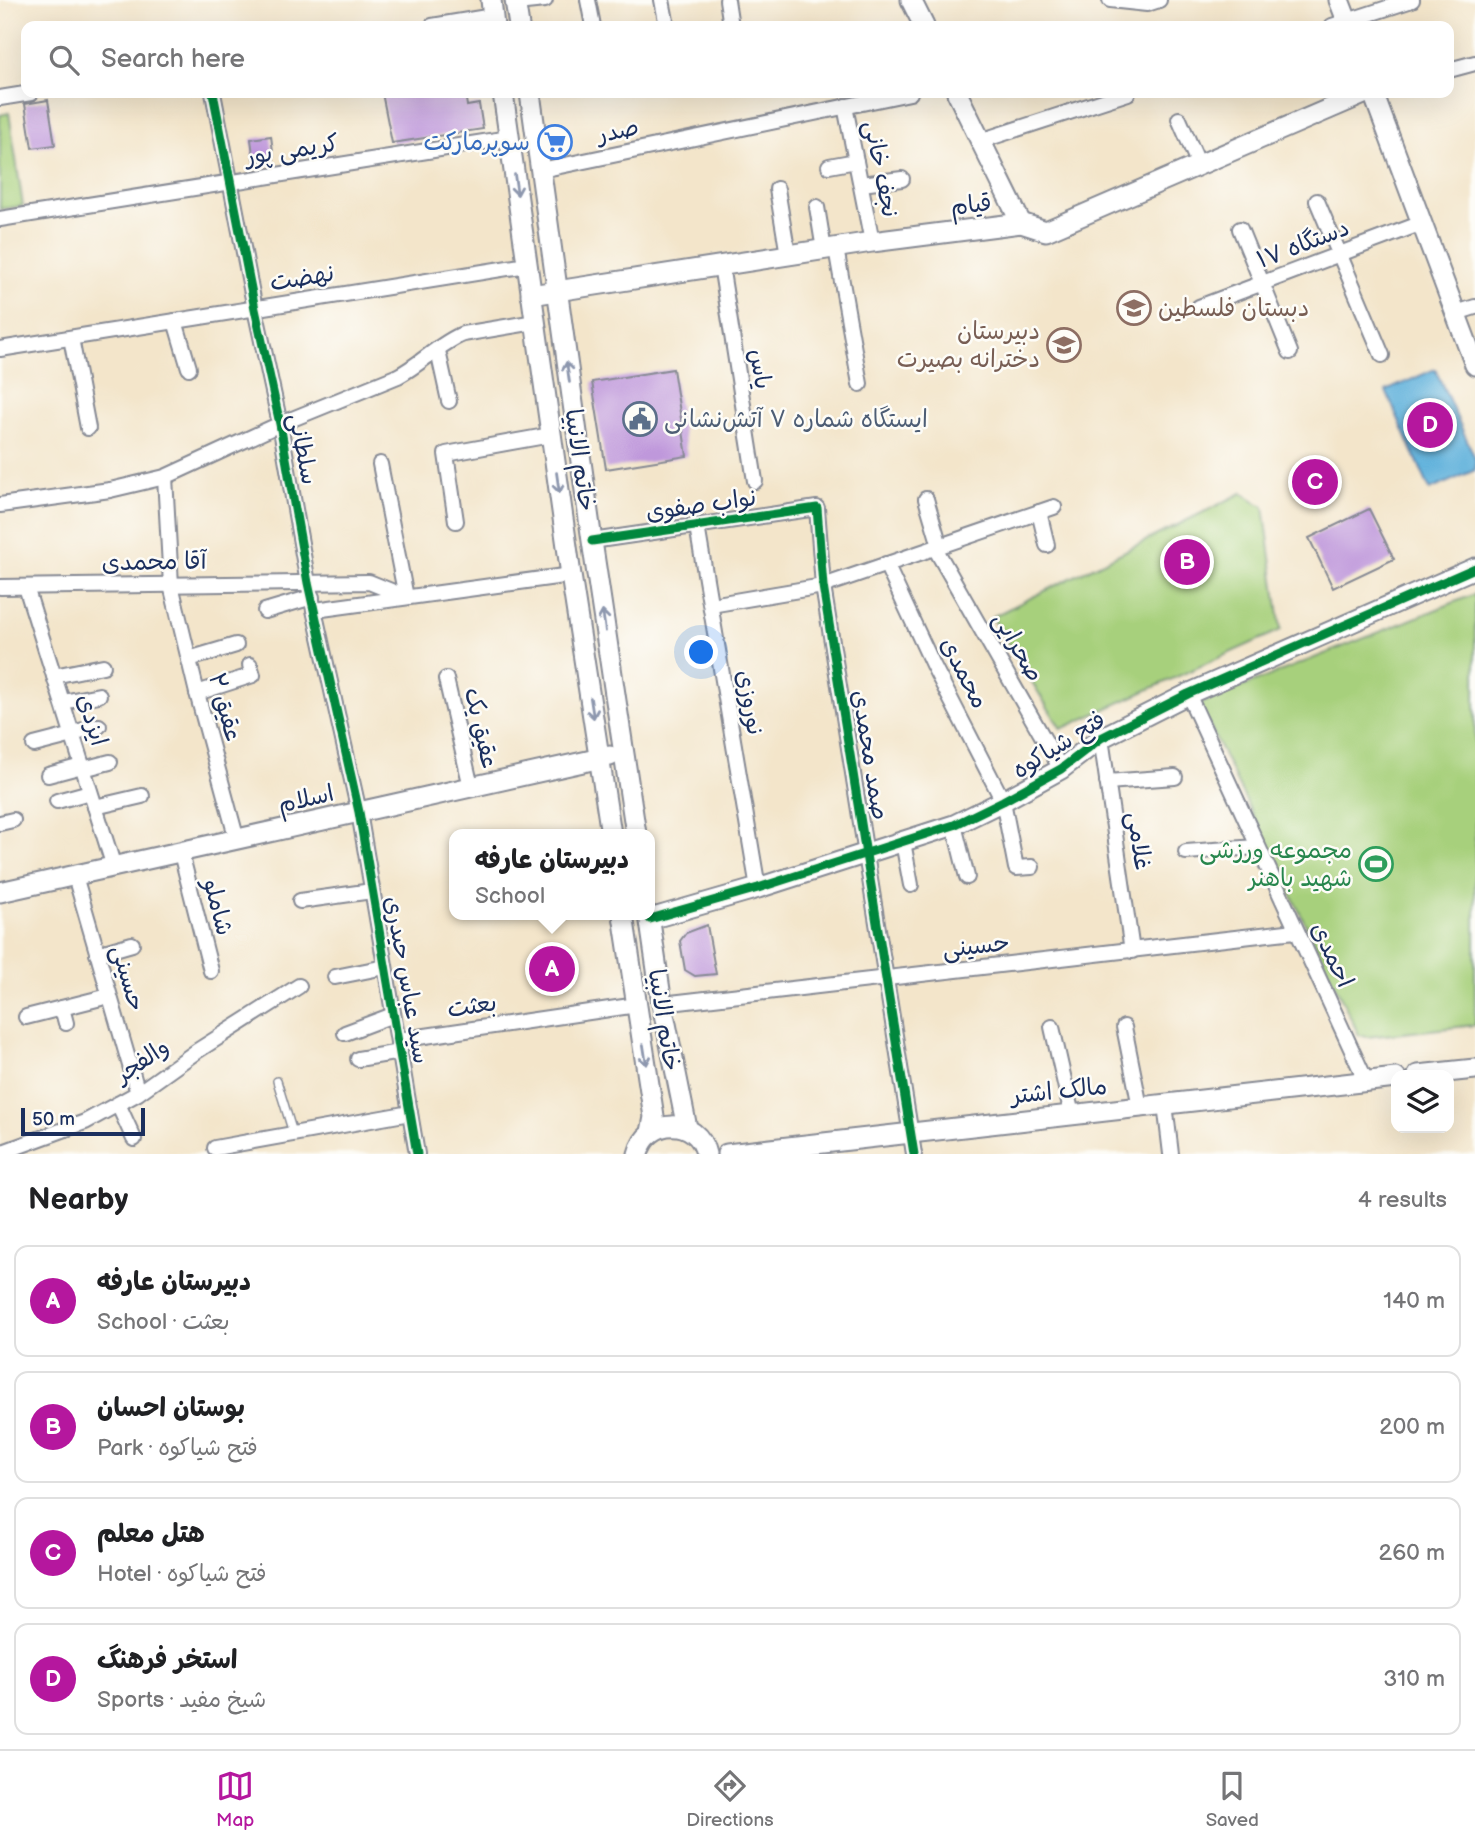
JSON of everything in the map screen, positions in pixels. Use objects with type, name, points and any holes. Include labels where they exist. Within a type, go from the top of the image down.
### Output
[{"type":"street","points":[[518,21],[516,2],[545,0]]},
{"type":"street","points":[[588,0],[592,21]]},
{"type":"street","points":[[663,0],[666,21]]},
{"type":"street","points":[[727,0],[730,21]]},
{"type":"street","points":[[911,0],[922,21]]},
{"type":"street","points":[[1110,0],[1147,4],[1159,0]]},
{"type":"street","points":[[1339,0],[1342,21]]},
{"type":"street","points":[[1354,21],[1412,0]]},
{"type":"street","points":[[457,21],[493,14]]},
{"type":"street","points":[[1454,69],[1475,63]]},
{"type":"street","points":[[0,98],[21,95]]},
{"type":"street","name":"سلطانی","points":[[215,98],[312,597],[359,812]]},
{"type":"street","name":"خاتم الانبیا","points":[[504,98],[571,575],[610,829]]},
{"type":"street","name":"خاتم الانبیا","points":[[531,98],[635,829]]},
{"type":"street","name":"صدر","points":[[541,170],[885,98]]},
{"type":"street","points":[[959,98],[1021,223]]},
{"type":"street","points":[[980,141],[1113,98]]},
{"type":"street","name":"قیام","points":[[531,295],[872,242],[1021,223],[1046,231],[1354,98]]},
{"type":"street","points":[[1375,98],[1475,366]]},
{"type":"street","name":"نجف خانی","points":[[845,106],[872,242]]},
{"type":"street","points":[[1179,119],[1199,165]]},
{"type":"street","name":"کریمی پور","points":[[0,219],[509,138]]},
{"type":"street","points":[[829,166],[856,161]]},
{"type":"street","points":[[861,184],[902,179]]},
{"type":"street","points":[[777,189],[788,255]]},
{"type":"street","points":[[1317,201],[1382,355]]},
{"type":"street","points":[[817,207],[830,249],[860,384]]},
{"type":"street","name":"۱۷ دستگاه","points":[[1199,307],[1422,223]]},
{"type":"street","points":[[1240,229],[1290,352]]},
{"type":"street","name":"نهضت","points":[[0,349],[527,265]]},
{"type":"street","name":"یاس","points":[[720,265],[755,481]]},
{"type":"street","points":[[1456,313],[1475,307]]},
{"type":"street","points":[[175,321],[189,368]]},
{"type":"street","points":[[0,506],[110,490],[164,477],[280,424],[398,376],[416,367],[463,334],[535,322]]},
{"type":"street","points":[[71,338],[88,429]]},
{"type":"street","points":[[438,351],[449,401]]},
{"type":"street","points":[[456,521],[446,454],[551,435]]},
{"type":"street","points":[[380,464],[406,597]]},
{"type":"street","name":"عقیق ۲","points":[[164,477],[171,585],[237,840]]},
{"type":"street","name":"صحرایی","points":[[926,499],[937,547],[1061,769]]},
{"type":"street","points":[[711,605],[823,586],[1054,507]]},
{"type":"street","name":"نواب صفوی","points":[[592,541],[817,508]]},
{"type":"street","name":"صمد محمدی","points":[[817,508],[823,586],[914,1154]]},
{"type":"street","points":[[1039,512],[1047,545]]},
{"type":"street","name":"نوروزی","points":[[697,526],[758,888]]},
{"type":"street","name":"محمدی","points":[[886,564],[933,665],[1003,801],[1016,868],[1032,867]]},
{"type":"street","name":"فتح شیاکوه","points":[[655,915],[758,888],[954,825],[1061,769],[1101,738],[1188,694],[1475,568]]},
{"type":"street","points":[[312,597],[406,597],[571,575]]},
{"type":"street","points":[[265,611],[369,582],[406,597]]},
{"type":"street","name":"آقا محمدی","points":[[0,587],[171,585],[312,597]]},
{"type":"street","name":"ایزدی","points":[[26,587],[114,867]]},
{"type":"street","points":[[189,659],[236,645]]},
{"type":"street","points":[[197,693],[254,675],[250,665]]},
{"type":"street","points":[[54,676],[103,666]]},
{"type":"street","name":"عقیق یک","points":[[446,679],[471,787]]},
{"type":"street","name":"احمدی","points":[[1188,694],[1366,1081]]},
{"type":"street","points":[[62,702],[99,695]]},
{"type":"street","points":[[34,745],[99,726]]},
{"type":"street","name":"غلامی","points":[[1101,738],[1132,951]]},
{"type":"street","name":"اسلام","points":[[0,892],[623,754]]},
{"type":"street","points":[[48,775],[110,762]]},
{"type":"street","points":[[1107,782],[1175,777]]},
{"type":"street","points":[[57,801],[90,792]]},
{"type":"street","points":[[95,807],[142,796]]},
{"type":"street","name":"سید عباس حیدری","points":[[359,812],[417,1154]]},
{"type":"street","points":[[954,825],[967,877]]},
{"type":"street","points":[[903,842],[911,884]]},
{"type":"street","points":[[1186,852],[1257,847]]},
{"type":"street","name":"شاملو","points":[[181,853],[211,971]]},
{"type":"street","name":"حسینی","points":[[75,876],[138,1093]]},
{"type":"street","points":[[300,901],[372,891]]},
{"type":"street","name":"خاتم الانبیا","points":[[624,920],[654,1117],[651,1132]]},
{"type":"street","name":"خاتم الانبیا","points":[[649,920],[662,1004],[687,1128]]},
{"type":"street","name":"حسینی","points":[[662,1004],[1296,931]]},
{"type":"street","points":[[97,954],[132,944]]},
{"type":"street","points":[[335,977],[386,967]]},
{"type":"street","name":"والفجر","points":[[0,1153],[85,1122],[138,1093],[197,1051],[299,986]]},
{"type":"street","points":[[26,1017],[109,996]]},
{"type":"street","name":"بعثت","points":[[358,1059],[399,1046],[637,1005]]},
{"type":"street","points":[[62,1008],[66,1023]]},
{"type":"street","points":[[345,1033],[393,1015]]},
{"type":"street","points":[[1052,1027],[1072,1115]]},
{"type":"street","points":[[1124,1027],[1140,1107]]},
{"type":"street","points":[[1454,1071],[1475,1069]]},
{"type":"street","name":"مالک اشتر","points":[[727,1154],[1391,1078]]},
{"type":"street","points":[[118,1104],[134,1139]]},
{"type":"street","points":[[1165,1104],[1171,1154]]},
{"type":"street","points":[[215,1148],[410,1113]]},
{"type":"street","points":[[638,1154],[651,1132],[668,1125],[687,1128],[701,1140],[706,1154]]},
{"type":"lane","points":[[277,1081],[293,1134]]},
{"type":"green space","points":[[9,113],[23,206],[0,209],[0,115]]},
{"type":"green space","points":[[1242,493],[1264,507],[1281,630],[1061,729],[992,617]]},
{"type":"green space","name":"مجموعه ورزشی شهید باهنر","points":[[1475,594],[1475,1025],[1367,1037],[1359,1035],[1199,704]]},
{"type":"water","points":[[1435,369],[1475,458],[1475,470],[1430,490],[1386,391]]},
{"type":"building","points":[[383,98],[466,98],[467,106],[479,104],[483,129],[392,143]]},
{"type":"building","points":[[48,100],[55,145],[32,148],[25,104]]},
{"type":"building","points":[[271,136],[274,159],[254,162],[251,139]]},
{"type":"building","name":"ایستگاه شماره ۷ آتش‌نشانی","points":[[673,369],[687,456],[606,469],[592,382]]},
{"type":"building","points":[[1369,509],[1394,559],[1333,588],[1309,538]]},
{"type":"building","points":[[707,925],[716,974],[695,976],[685,970],[680,941],[686,933]]},
{"type":"cycle path","points":[[214,98],[280,424],[308,583],[359,812],[417,1154]]},
{"type":"cycle path","points":[[592,541],[817,508],[823,586],[914,1154]]},
{"type":"cycle path","points":[[655,918],[758,888],[954,825],[1061,769],[1101,738],[1188,694],[1475,568]]},
{"type":"place","name":"سوپرمارکت","points":[[555,142]]},
{"type":"place","name":"دبستان فلسطین","points":[[1134,308]]},
{"type":"place","name":"دبیرستان دخترانه بصیرت","points":[[1064,345]]},
{"type":"place","name":"ایستگاه شماره ۷ آتش‌نشانی","points":[[640,419]]},
{"type":"place","name":"استخر فرهنگ","points":[[1430,425]]},
{"type":"place","name":"هتل معلم","points":[[1315,482]]},
{"type":"place","name":"بوستان احسان","points":[[1187,562]]},
{"type":"place","name":"مجموعه ورزشی شهید باهنر","points":[[1376,864]]},
{"type":"place","name":"دبیرستان عارفه","points":[[552,969]]}]
